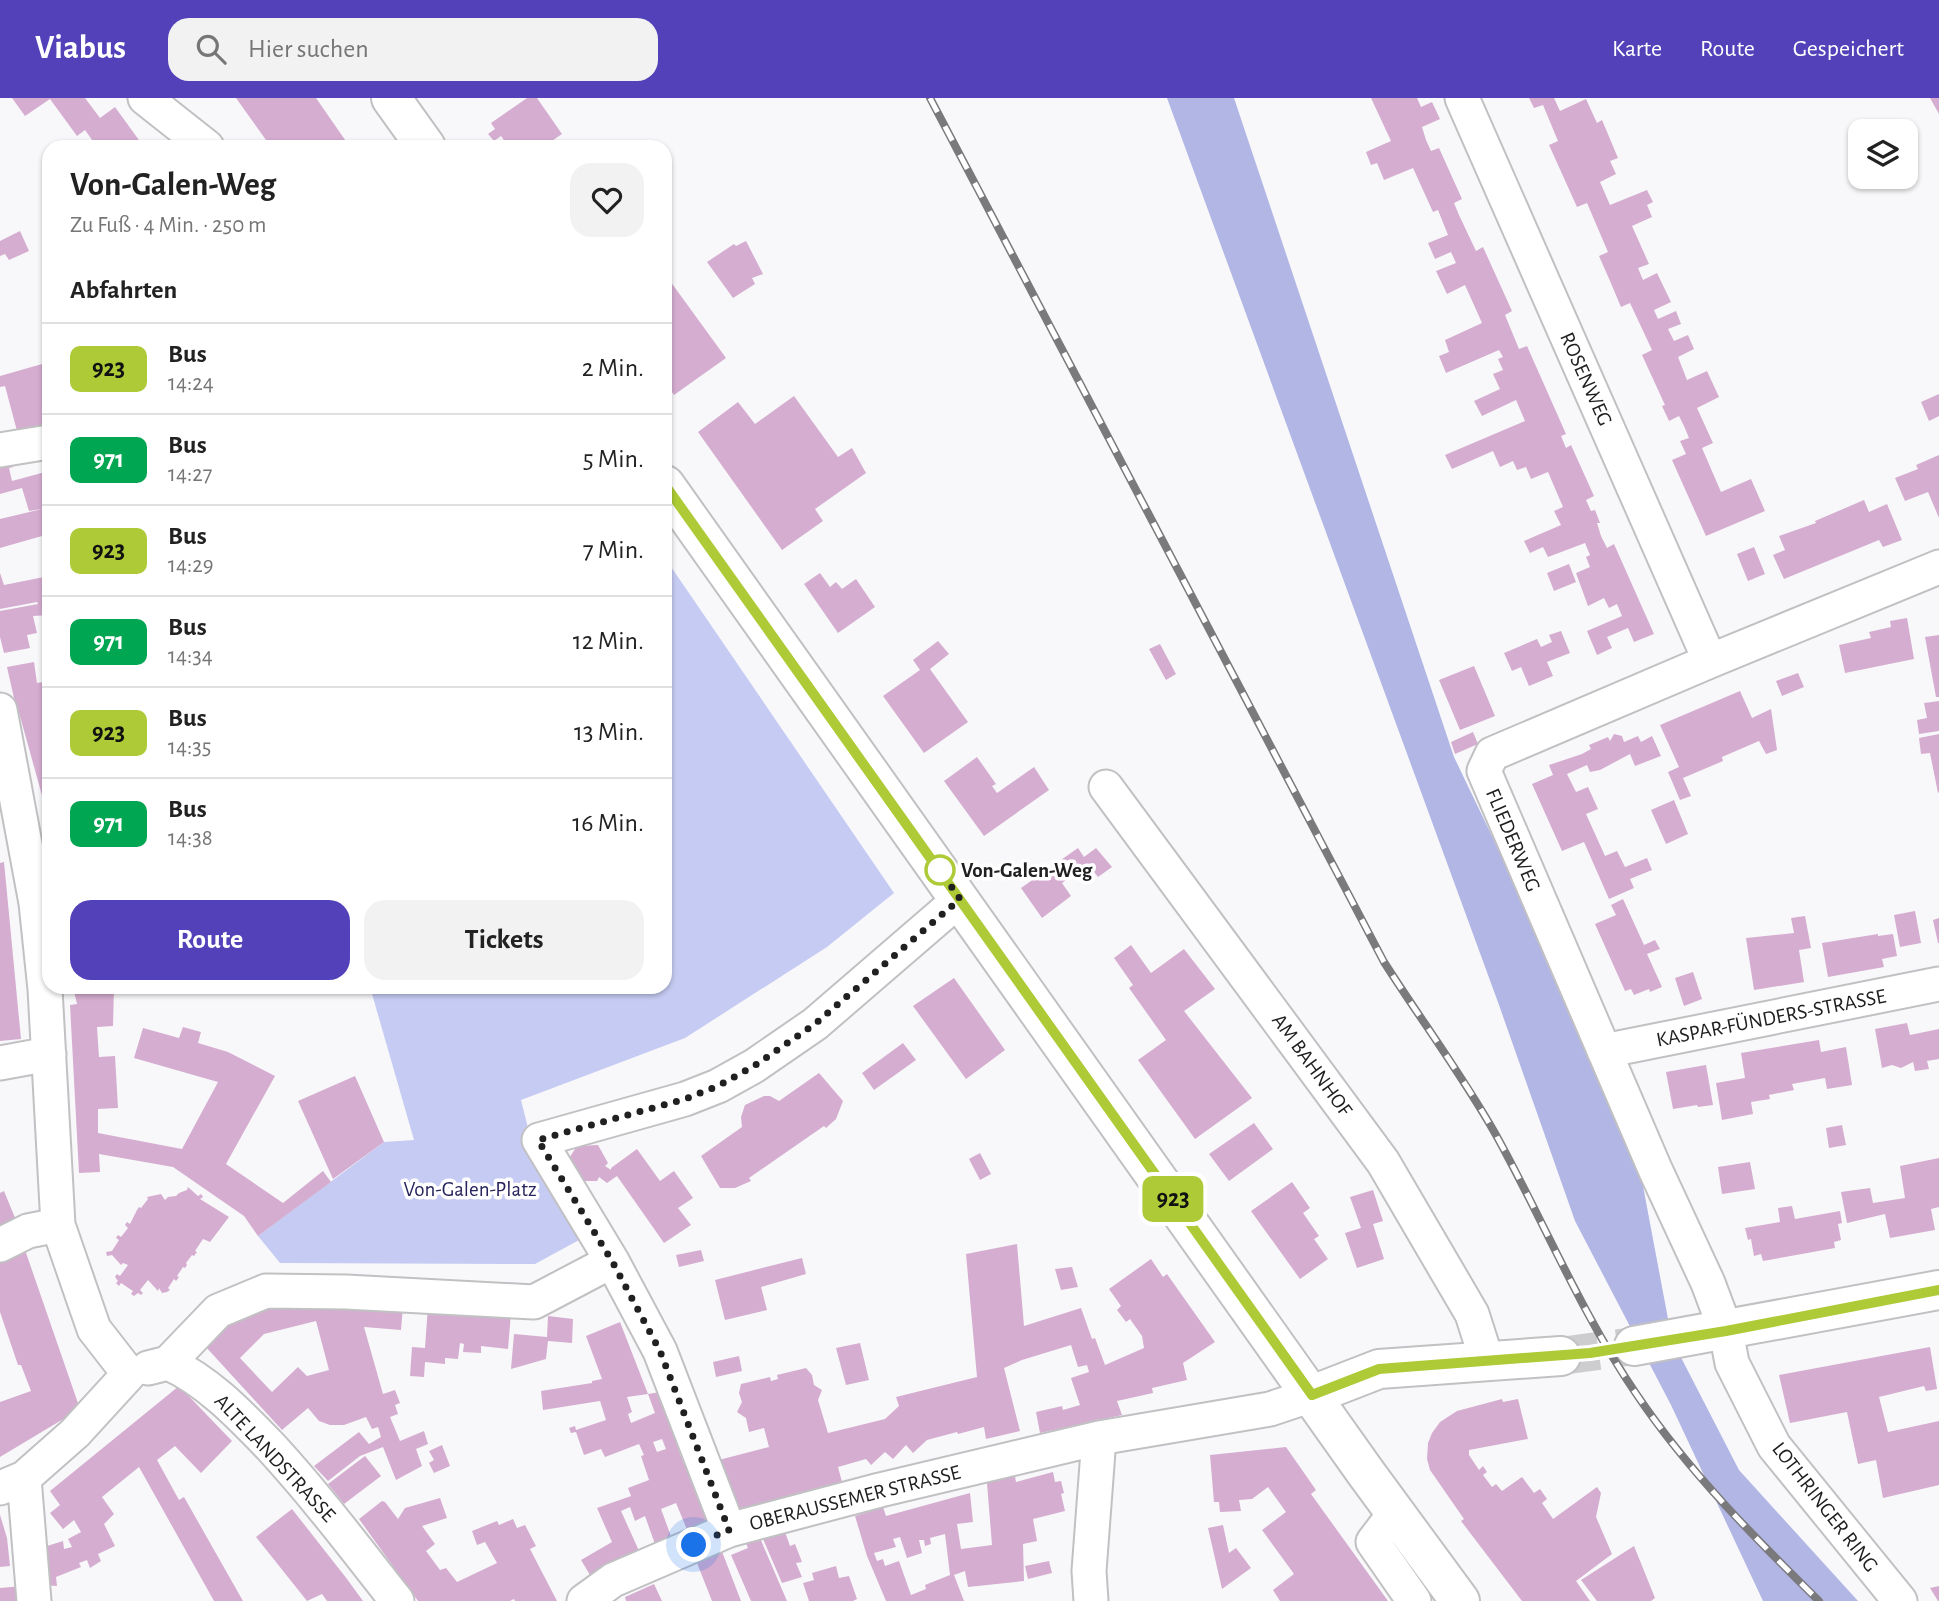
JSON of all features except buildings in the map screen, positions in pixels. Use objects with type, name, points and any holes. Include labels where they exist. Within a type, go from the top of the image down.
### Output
[{"type":"main road","points":[[391,98],[421,140]]},
{"type":"main road","points":[[672,495],[1460,1601]]},
{"type":"main road","points":[[1633,1346],[1939,1290]]},
{"type":"main road","name":"OBERAUSSEMER STRASSE","points":[[1312,1395],[1379,1369],[1561,1356]]},
{"type":"street","points":[[145,98],[198,140]]},
{"type":"street","name":"ROSENWEG","points":[[1462,98],[1710,661]]},
{"type":"street","points":[[0,450],[42,443]]},
{"type":"street","name":"FLIEDERWEG","points":[[1726,1331],[1708,1283],[1604,1051],[1484,771],[1492,754],[1939,567]]},
{"type":"street","points":[[0,710],[36,903],[42,973]]},
{"type":"street","name":"AM BAHNHOF","points":[[1105,787],[1383,1162],[1472,1314],[1486,1361]]},
{"type":"street","points":[[729,1530],[660,1351],[612,1261],[538,1140],[685,1099],[718,1086],[754,1066],[815,1024],[960,899]]},
{"type":"street","name":"KASPAR-FÜNDERS-STRASSE","points":[[1604,1051],[1939,984]]},
{"type":"street","points":[[44,994],[58,1225],[94,1329],[129,1374]]},
{"type":"street","points":[[0,1063],[49,1054]]},
{"type":"street","points":[[0,1245],[27,1231],[58,1225]]},
{"type":"street","points":[[34,1601],[12,1483],[75,1433],[129,1374],[167,1363],[218,1311],[267,1291],[346,1292],[534,1302],[612,1261]]},
{"type":"street","name":"LOTHRINGER RING","points":[[1726,1331],[1732,1363],[1774,1446],[1900,1601]]},
{"type":"street","name":"ALTE LANDSTRASSE","points":[[167,1363],[189,1372],[248,1423],[301,1480],[397,1601]]},
{"type":"street","name":"OBERAUSSEMER STRASSE","points":[[595,1594],[613,1580],[729,1530],[880,1490],[1099,1438],[1270,1409],[1312,1395]]},
{"type":"street","points":[[1091,1601],[1090,1571],[1099,1438]]},
{"type":"street","points":[[1395,1513],[1373,1542],[1414,1601]]},
{"type":"green space","name":"Von-Galen-Platz","points":[[672,568],[894,893],[827,947],[685,1038],[521,1100],[533,1148],[581,1239],[535,1264],[280,1263],[258,1236],[384,1142],[414,1140],[372,994],[672,994]]},
{"type":"shaded area","points":[[1167,98],[1234,98],[1454,757],[1591,1042],[1640,1170],[1672,1340],[1739,1470],[1858,1601],[1763,1601],[1671,1405],[1575,1221],[1499,1005]]},
{"type":"tunnel","points":[[1561,1356],[1634,1346]]},
{"type":"railway","points":[[930,98],[1384,962],[1496,1135],[1598,1333],[1637,1395],[1678,1451],[1747,1528],[1819,1601]]},
{"type":"bus line","name":"923","points":[[672,495],[1312,1395],[1379,1369],[1590,1353],[1726,1331],[1939,1290]]},
{"type":"place","name":"Von-Galen-Weg","points":[[940,870]]},
{"type":"route","points":[[694,1545],[729,1530],[660,1351],[612,1261],[538,1140],[685,1099],[718,1086],[774,1054],[815,1024],[960,899],[934,862],[940,870]]}]
